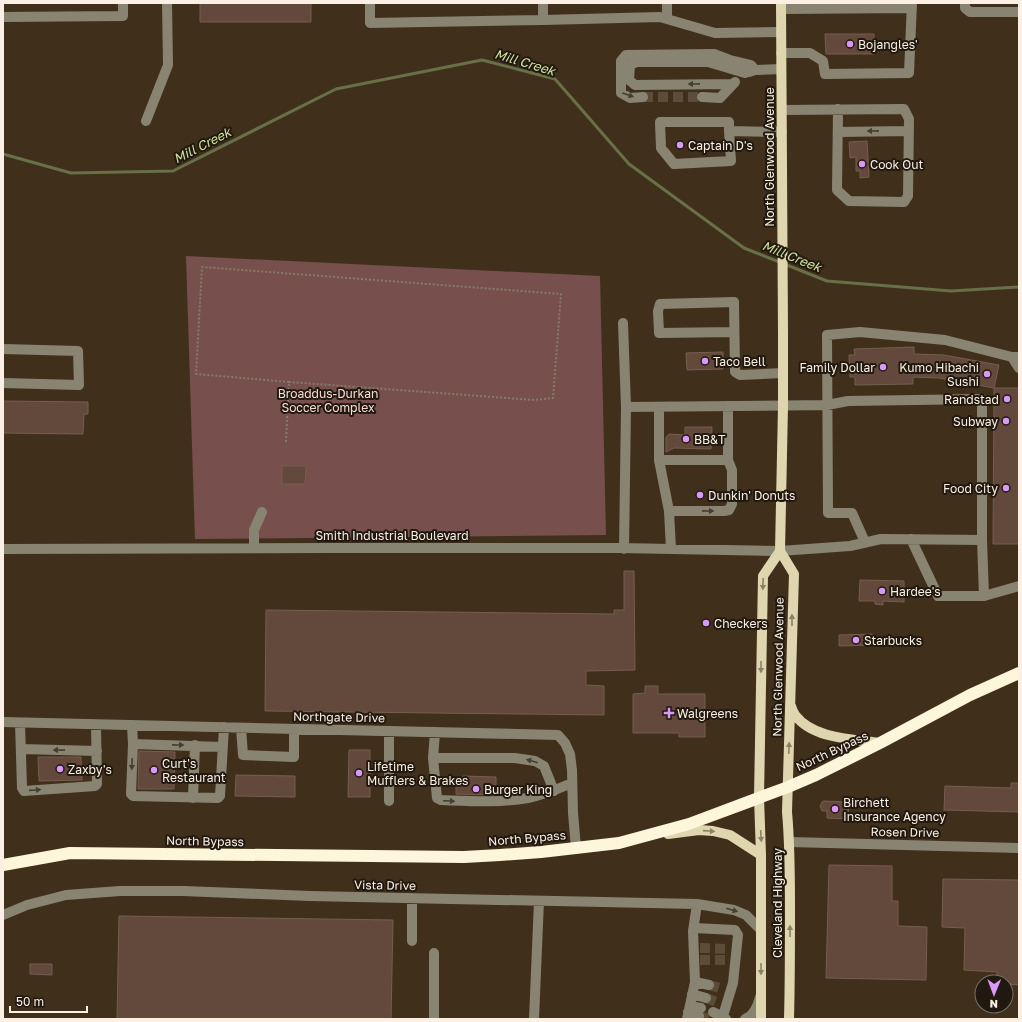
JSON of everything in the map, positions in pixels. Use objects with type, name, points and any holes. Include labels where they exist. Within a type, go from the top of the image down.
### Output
[{"type":"highway","name":"North Bypass","points":[[3,865],[70,853],[464,857],[576,848],[620,842],[689,824],[788,787],[880,743],[970,695],[1019,673]]},
{"type":"main road","name":"North Glenwood Avenue","points":[[781,6],[783,406],[780,551],[794,574],[788,787]]},
{"type":"main road","name":"North Glenwood Avenue","points":[[759,797],[763,576],[780,551]]},
{"type":"main road","points":[[790,705],[795,714],[807,727],[827,736],[880,743]]},
{"type":"main road","name":"Cleveland Highway","points":[[788,787],[787,812],[790,842],[789,1019]]},
{"type":"main road","name":"Cleveland Highway","points":[[759,797],[762,855],[761,1019]]},
{"type":"main road","points":[[642,836],[699,830],[713,831],[730,835],[762,855]]},
{"type":"street","points":[[3,17],[123,16],[123,3]]},
{"type":"street","points":[[146,121],[168,65],[167,3]]},
{"type":"street","points":[[370,3],[370,23],[660,17],[715,33],[781,32]]},
{"type":"street","points":[[543,3],[543,20]]},
{"type":"street","points":[[667,3],[667,19]]},
{"type":"street","points":[[965,3],[965,8],[970,12],[1019,12]]},
{"type":"street","points":[[781,6],[912,6],[909,73],[825,74],[823,61],[810,53],[781,53]]},
{"type":"street","points":[[643,97],[630,98],[621,93],[621,61],[626,55],[714,54],[751,65],[756,70]]},
{"type":"street","points":[[635,85],[629,80],[630,65],[636,62],[708,62],[745,73]]},
{"type":"street","points":[[702,97],[720,98],[745,73],[756,70],[781,69]]},
{"type":"street","points":[[621,85],[733,84]]},
{"type":"street","points":[[782,110],[838,109],[904,109],[909,119],[908,196],[904,202],[849,201],[837,190],[838,109]]},
{"type":"street","points":[[660,122],[729,122],[729,131],[731,161],[674,164],[661,148],[660,122]]},
{"type":"street","points":[[838,132],[909,130]]},
{"type":"street","points":[[729,131],[782,132]]},
{"type":"street","points":[[734,332],[659,333],[658,311],[660,304],[734,302],[735,372],[740,375],[783,373]]},
{"type":"street","points":[[623,323],[626,407],[624,548]]},
{"type":"street","points":[[865,542],[852,513],[828,513],[827,335],[860,332],[946,340],[1015,357],[1019,368]]},
{"type":"street","points":[[3,349],[78,351],[79,384],[3,384]]},
{"type":"street","points":[[626,407],[783,406],[827,405],[848,401],[982,399],[982,540],[984,596]]},
{"type":"street","points":[[659,406],[659,460],[669,511],[670,549]]},
{"type":"street","points":[[669,511],[724,512],[729,510],[732,504],[732,470],[728,460],[728,406]]},
{"type":"street","points":[[659,460],[728,460]]},
{"type":"street","points":[[254,547],[254,530],[262,512]]},
{"type":"street","name":"Smith Industrial Boulevard","points":[[3,549],[254,547],[624,548],[780,551],[850,546],[881,539],[982,540]]},
{"type":"street","points":[[911,539],[938,596],[984,596],[1019,586]]},
{"type":"street","name":"Northgate Drive","points":[[3,722],[558,735],[565,743],[570,754],[576,848]]},
{"type":"street","points":[[20,723],[22,788],[24,791],[95,786],[97,784],[96,725]]},
{"type":"street","points":[[132,725],[133,744],[131,794],[134,796],[194,798],[218,798],[220,796],[224,728]]},
{"type":"street","points":[[241,728],[242,755],[294,757],[294,729]]},
{"type":"street","points":[[389,731],[389,801]]},
{"type":"street","points":[[435,732],[433,758],[437,798],[441,800],[490,802],[529,798],[572,784]]},
{"type":"street","points":[[133,744],[222,747]]},
{"type":"street","points":[[194,798],[195,745]]},
{"type":"street","points":[[21,749],[97,751]]},
{"type":"street","points":[[433,758],[515,758],[534,761],[544,766],[554,790]]},
{"type":"street","name":"Rosen Drive","points":[[790,842],[1019,848]]},
{"type":"street","name":"Vista Drive","points":[[3,915],[27,905],[66,895],[120,891],[183,891],[310,896],[697,904],[734,910],[746,915],[761,930]]},
{"type":"street","points":[[412,898],[412,941]]},
{"type":"street","points":[[534,1019],[539,901]]},
{"type":"street","points":[[697,904],[694,928],[697,960],[695,982],[688,1012],[700,1012]]},
{"type":"street","points":[[694,928],[735,930],[738,935],[731,960],[733,983],[730,993],[721,1003],[724,1019]]},
{"type":"street","points":[[434,953],[434,1019]]},
{"type":"street","points":[[695,982],[709,985]]},
{"type":"street","points":[[720,988],[730,993]]},
{"type":"street","points":[[692,994],[706,998]]},
{"type":"street","points":[[745,1019],[748,1018],[754,1011],[761,995]]},
{"type":"street","points":[[713,1012],[724,1019]]},
{"type":"path","points":[[202,267],[561,294],[553,398],[534,400],[289,382],[196,374],[202,267]]},
{"type":"path","points":[[286,442],[289,382]]},
{"type":"green space","name":"Broaddus-Durkan Soccer Complex","points":[[186,256],[600,276],[606,535],[195,539]]},
{"type":"building","points":[[200,3],[311,3],[311,22],[200,22]]},
{"type":"building","name":"Bojangles'","points":[[825,34],[874,34],[874,54],[826,54]]},
{"type":"building","name":"Cook Out","points":[[867,141],[869,177],[860,178],[860,171],[856,171],[856,157],[850,158],[849,142]]},
{"type":"building","points":[[914,347],[914,354],[944,355],[999,365],[994,388],[939,378],[913,377],[913,384],[855,385],[855,377],[850,377],[849,355],[855,355],[854,349]]},
{"type":"building","name":"Taco Bell","points":[[723,352],[723,369],[687,370],[686,353]]},
{"type":"building","name":"Food City","points":[[994,388],[1019,388],[1019,544],[993,544]]},
{"type":"building","points":[[3,401],[88,402],[88,414],[84,414],[83,434],[3,433]]},
{"type":"building","name":"BB&T","points":[[685,427],[712,427],[711,449],[674,448],[666,452],[666,437],[669,434],[685,435]]},
{"type":"building","points":[[282,466],[306,466],[305,484],[282,484]]},
{"type":"building","points":[[624,571],[634,571],[635,670],[586,671],[586,685],[604,686],[604,715],[265,711],[266,610],[614,614],[614,610],[624,610]]},
{"type":"building","name":"Hardee's","points":[[860,580],[904,581],[904,602],[883,601],[883,605],[875,604],[875,601],[859,601]]},
{"type":"building","name":"Starbucks","points":[[873,634],[873,645],[839,646],[839,635]]},
{"type":"building","name":"Walgreens","points":[[645,686],[658,686],[658,694],[705,694],[705,737],[679,737],[679,733],[633,733],[633,694],[645,693]]},
{"type":"building","name":"Lifetime Mufflers & Brakes","points":[[349,750],[370,750],[370,797],[348,797]]},
{"type":"building","name":"Curt's Restaurant","points":[[139,751],[175,752],[174,789],[138,789]]},
{"type":"building","name":"Zaxby's","points":[[38,757],[81,757],[82,780],[39,781]]},
{"type":"building","points":[[236,775],[295,776],[295,797],[235,796]]},
{"type":"building","name":"Burger King","points":[[463,776],[496,777],[496,795],[456,794],[456,783],[463,783]]},
{"type":"building","points":[[1011,783],[1019,783],[1019,812],[944,810],[945,786],[1011,788]]},
{"type":"building","name":"Birchett Insurance Agency","points":[[823,801],[849,802],[848,819],[827,818],[827,811],[822,811],[820,806]]},
{"type":"building","points":[[829,865],[892,866],[892,901],[898,901],[898,926],[927,927],[926,980],[826,978]]},
{"type":"building","points":[[943,879],[1019,880],[1019,985],[1014,985],[1014,974],[997,974],[997,972],[964,970],[965,928],[942,927]]},
{"type":"building","points":[[119,916],[393,920],[391,1019],[117,1019]]},
{"type":"building","points":[[30,964],[52,964],[52,975],[30,974]]},
{"type":"waterway","name":"Mill Creek","points":[[3,154],[71,173],[173,171],[336,89],[482,60],[555,79],[629,164],[744,248],[827,281],[951,291],[1019,287]]},
{"type":"tunnel","points":[[643,97],[702,97]]},
{"type":"tunnel","points":[[700,948],[728,949]]},
{"type":"tunnel","points":[[700,960],[727,960]]},
{"type":"tunnel","points":[[709,985],[720,988]]},
{"type":"tunnel","points":[[706,998],[717,1002]]},
{"type":"tunnel","points":[[699,1016],[710,1019]]},
{"type":"place","name":"Bojangles'","points":[[850,44]]},
{"type":"place","name":"Captain D's","points":[[680,145]]},
{"type":"place","name":"Cook Out","points":[[862,164]]},
{"type":"place","name":"Taco Bell","points":[[705,361]]},
{"type":"place","name":"Family Dollar","points":[[883,367]]},
{"type":"place","name":"Kumo Hibachi Sushi","points":[[987,374]]},
{"type":"place","name":"Randstad","points":[[1007,399]]},
{"type":"place","name":"Subway","points":[[1006,421]]},
{"type":"place","name":"BB&T","points":[[686,439]]},
{"type":"place","name":"Food City","points":[[1006,488]]},
{"type":"place","name":"Dunkin' Donuts","points":[[700,495]]},
{"type":"place","name":"Hardee's","points":[[882,591]]},
{"type":"place","name":"Checkers","points":[[706,623]]},
{"type":"place","name":"Starbucks","points":[[856,640]]},
{"type":"place","name":"Walgreens","points":[[669,713]]},
{"type":"place","name":"Zaxby's","points":[[60,769]]},
{"type":"place","name":"Curt's Restaurant","points":[[154,770]]},
{"type":"place","name":"Lifetime Mufflers & Brakes","points":[[359,773]]},
{"type":"place","name":"Burger King","points":[[476,789]]},
{"type":"place","name":"Birchett Insurance Agency","points":[[835,809]]}]
